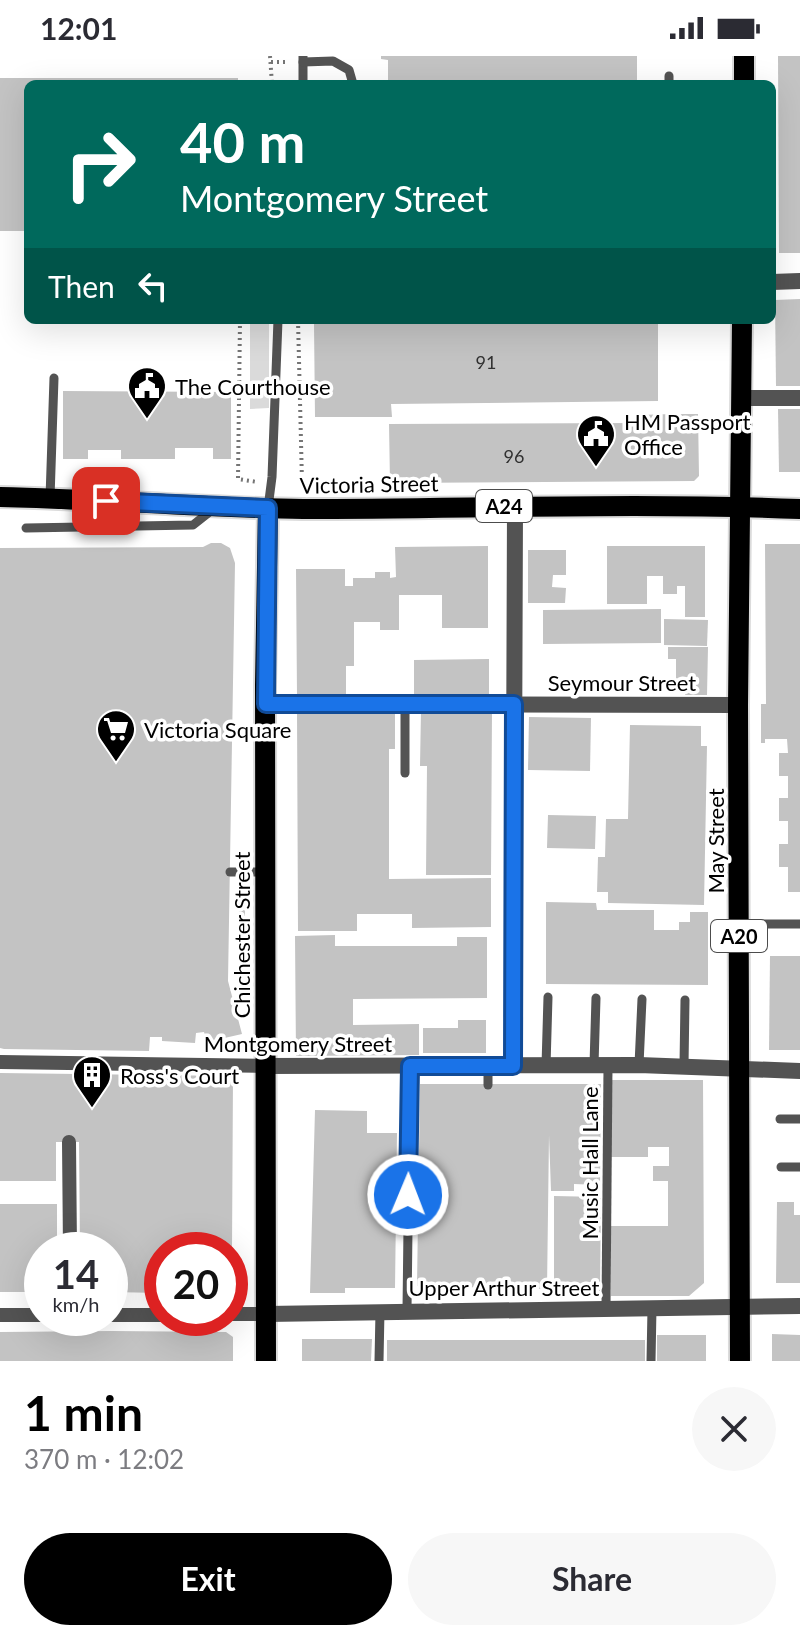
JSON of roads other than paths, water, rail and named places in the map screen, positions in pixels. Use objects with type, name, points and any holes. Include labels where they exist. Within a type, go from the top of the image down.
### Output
[{"type":"main road","points":[[744,56],[744,80]]},
{"type":"main road","name":"May Street","points":[[740,1361],[738,705],[742,324]]},
{"type":"main road","name":"Victoria Street","points":[[0,497],[268,508],[739,506]]},
{"type":"main road","name":"A24","points":[[739,506],[800,509]]},
{"type":"main road","name":"Chichester Street","points":[[266,1361],[268,508]]},
{"type":"street","points":[[776,282],[800,281]]},
{"type":"street","points":[[740,398],[800,398]]},
{"type":"street","points":[[513,1066],[515,506]]},
{"type":"street","name":"Seymour Street","points":[[266,704],[738,705]]},
{"type":"street","name":"Montgomery Street","points":[[0,1062],[265,1066],[639,1065],[800,1071]]},
{"type":"street","points":[[69,1142],[70,1232]]},
{"type":"street","name":"Upper Arthur Street","points":[[267,1314],[800,1306]]},
{"type":"street","points":[[248,1314],[267,1314]]},
{"type":"street","points":[[0,1315],[24,1315]]},
{"type":"lane","points":[[303,80],[303,59],[333,61],[349,70],[352,80]]},
{"type":"lane","points":[[268,508],[278,324]]},
{"type":"lane","points":[[50,498],[54,378]]},
{"type":"lane","points":[[26,528],[193,525],[218,505]]},
{"type":"lane","points":[[405,704],[405,773]]},
{"type":"lane","points":[[230,872],[265,872]]},
{"type":"lane","points":[[739,924],[800,924]]},
{"type":"lane","points":[[546,1066],[548,997]]},
{"type":"lane","name":"Music Hall Lane","points":[[596,998],[601,1065],[606,1309]]},
{"type":"lane","points":[[639,1065],[642,999]]},
{"type":"lane","points":[[684,1066],[685,1000]]},
{"type":"lane","points":[[407,1310],[410,1066]]},
{"type":"lane","points":[[488,1066],[488,1085]]},
{"type":"lane","points":[[780,1119],[800,1119]]},
{"type":"lane","points":[[781,1167],[800,1167]]},
{"type":"lane","points":[[651,1361],[652,1308]]},
{"type":"lane","points":[[379,1361],[380,1311]]},
{"type":"place","name":"The Courthouse","points":[[147,420]]},
{"type":"place","name":"HM Passport Office","points":[[596,468]]},
{"type":"place","name":"Victoria Square","points":[[116,763]]},
{"type":"place","name":"Ross's Court","points":[[92,1109]]}]
